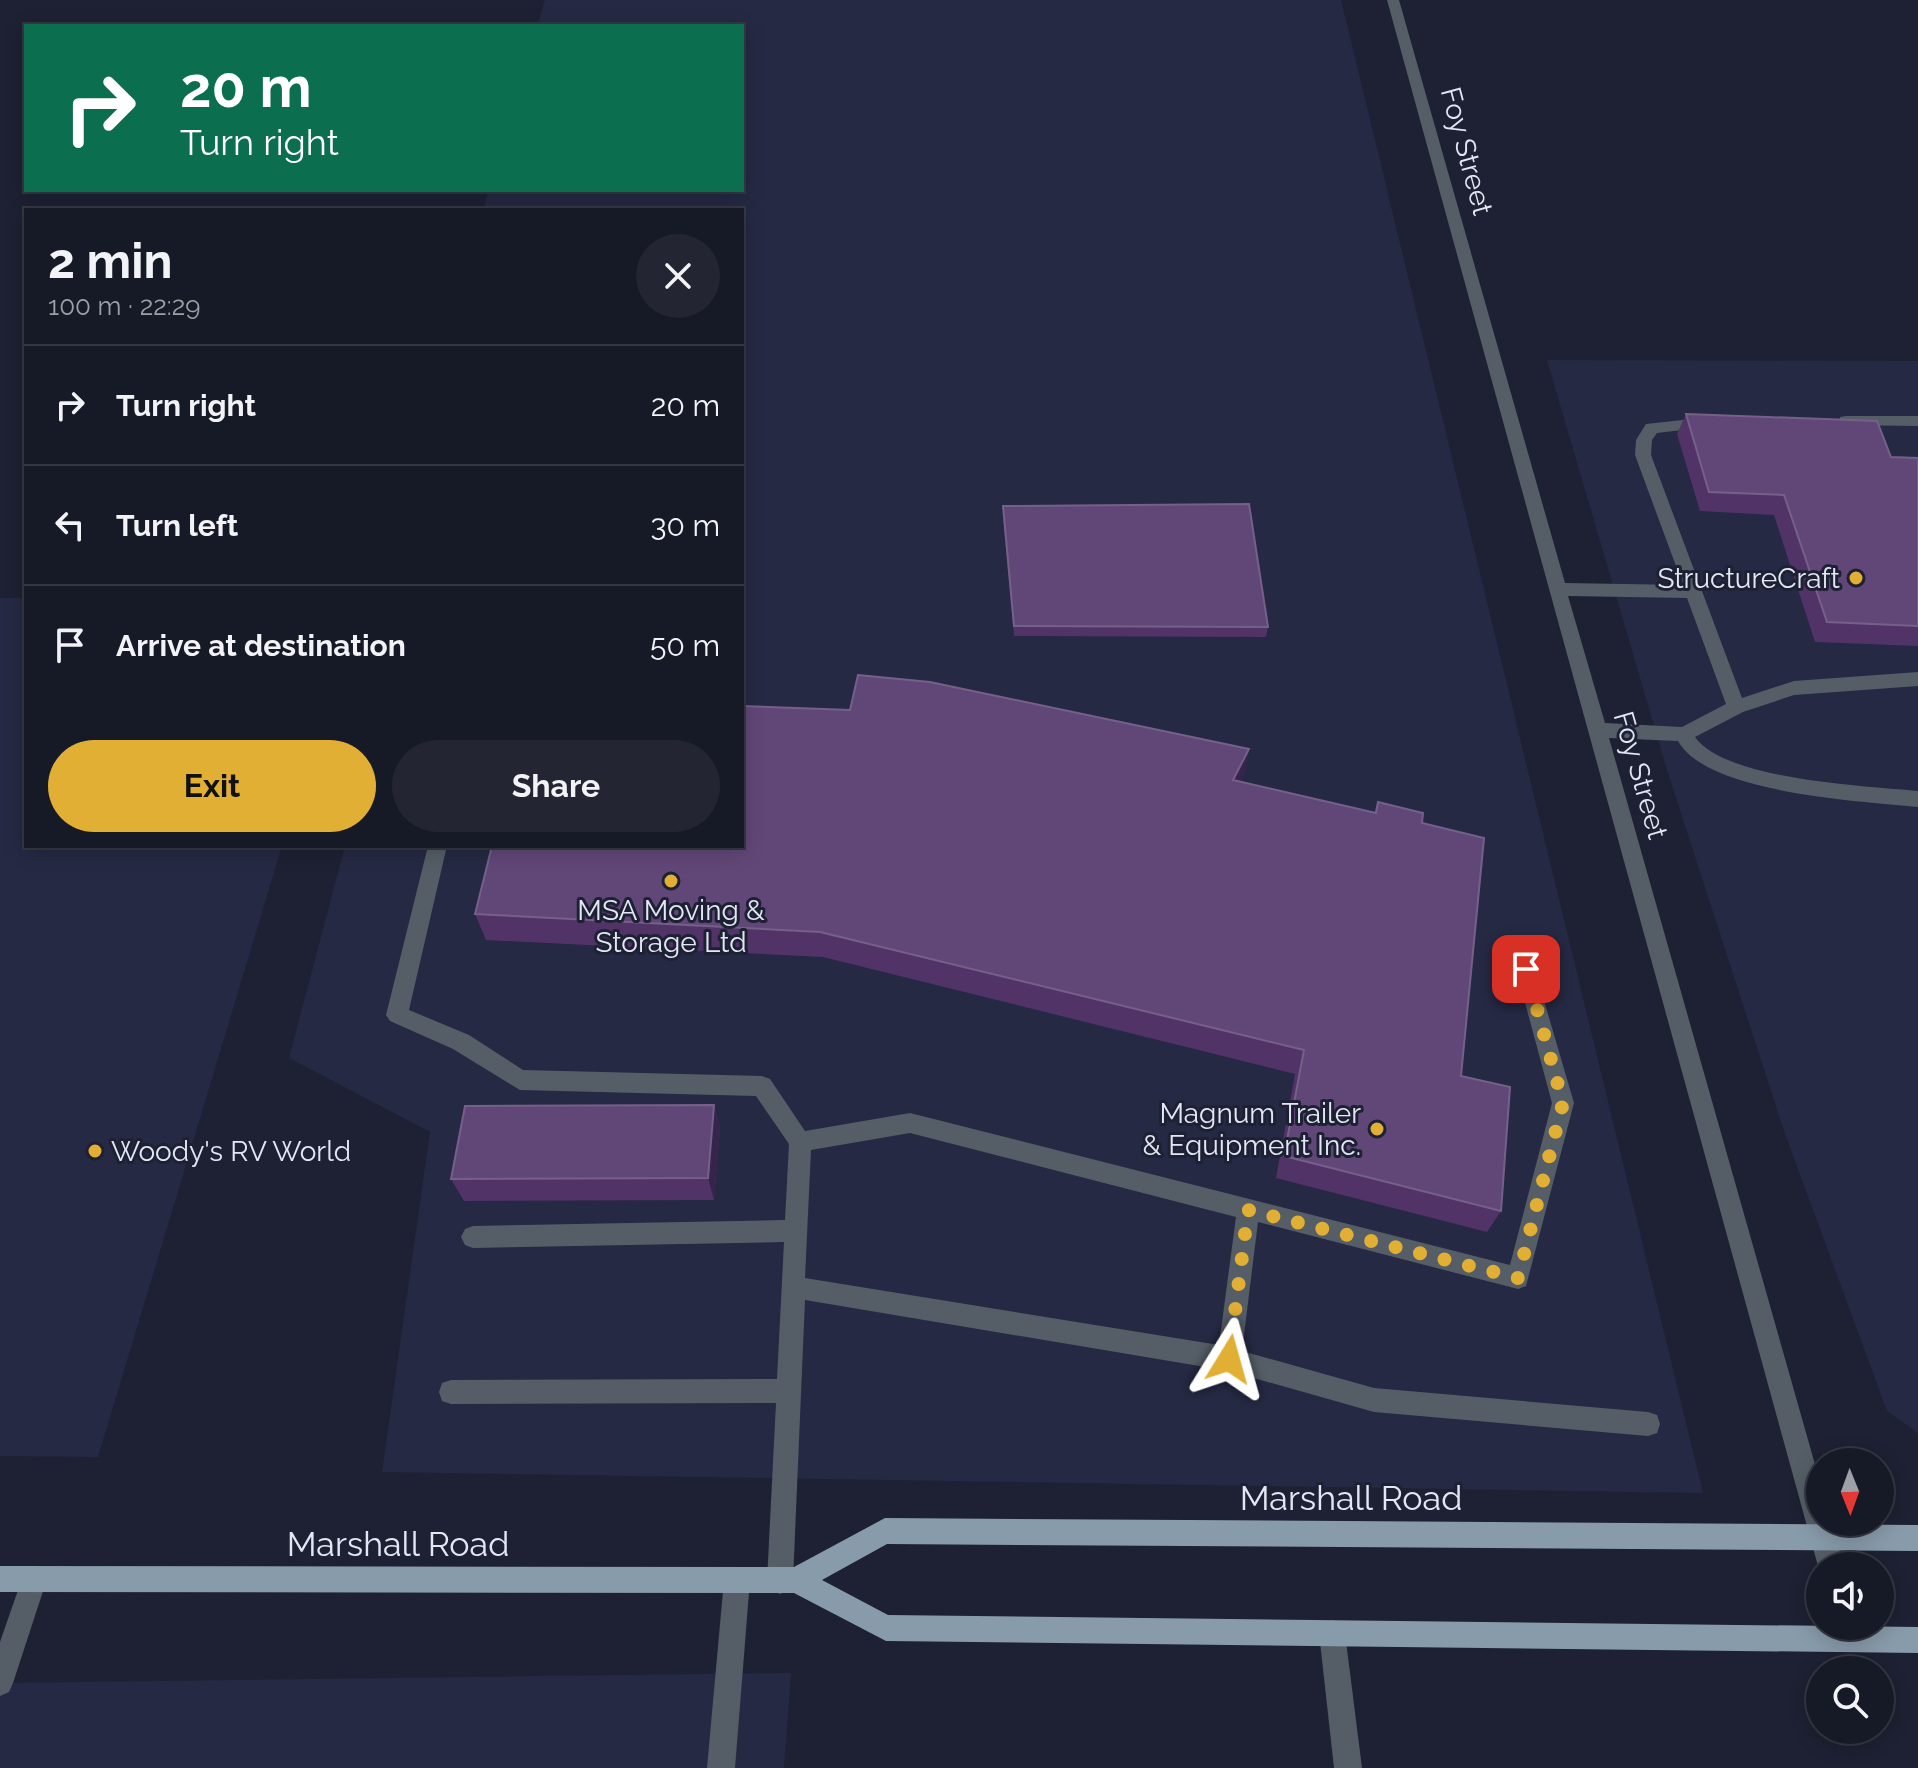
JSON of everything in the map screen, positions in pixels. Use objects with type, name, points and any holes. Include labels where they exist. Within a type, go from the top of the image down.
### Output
[{"type":"main road","name":"Marshall Road","points":[[788,1580],[885,1531],[1918,1538]]},
{"type":"main road","name":"Marshall Road","points":[[0,1579],[788,1580],[886,1628],[1332,1633],[1806,1632]]},
{"type":"main road","name":"Marshall Road","points":[[1894,1637],[1918,1640]]},
{"type":"street","name":"Foy Street","points":[[1393,0],[1827,1552]]},
{"type":"street","points":[[1722,421],[1652,428],[1644,440],[1643,455],[1736,707]]},
{"type":"street","points":[[1828,421],[1918,421]]},
{"type":"street","points":[[1556,589],[1694,592]]},
{"type":"street","points":[[1595,730],[1684,734],[1736,707],[1794,688],[1918,679]]},
{"type":"street","points":[[1684,734],[1694,749],[1712,761],[1752,775],[1918,799]]},
{"type":"street","points":[[436,850],[397,1015],[461,1042],[520,1080],[762,1086],[800,1142],[788,1391],[788,1580]]},
{"type":"street","points":[[800,1142],[910,1123],[1518,1278],[1563,1103],[1526,969]]},
{"type":"street","points":[[1229,1359],[1248,1210]]},
{"type":"street","points":[[473,1237],[796,1231]]},
{"type":"street","points":[[793,1287],[1229,1359],[1374,1400],[1648,1424]]},
{"type":"street","points":[[451,1392],[788,1391]]},
{"type":"street","points":[[0,1683],[34,1579]]},
{"type":"street","points":[[721,1768],[737,1580]]},
{"type":"street","points":[[1332,1633],[1348,1768]]},
{"type":"shaded area","points":[[545,0],[1341,0],[1703,1493],[382,1472],[430,1132],[289,1058],[344,848],[744,848],[744,208],[484,208],[488,192],[744,192],[744,24],[538,24]]},
{"type":"shaded area","name":"StructureCraft","points":[[1547,360],[1918,361],[1918,1433],[1887,1411],[1784,1131],[1667,770]]},
{"type":"shaded area","name":"Woody's RV World","points":[[0,598],[24,598],[24,848],[281,848],[98,1457],[0,1456]]},
{"type":"shaded area","points":[[791,1673],[784,1768],[0,1768],[0,1683]]},
{"type":"building","name":"StructureCraft","points":[[1686,414],[1877,421],[1891,457],[1918,458],[1918,626],[1827,622],[1784,495],[1709,492]]},
{"type":"building","points":[[1249,504],[1268,627],[1014,626],[1003,506]]},
{"type":"building","points":[[858,675],[930,682],[1249,749],[1233,780],[1376,813],[1378,802],[1423,813],[1422,823],[1484,838],[1461,1076],[1510,1087],[1501,1211],[1284,1156],[1304,1050],[820,932],[475,914],[492,848],[744,848],[744,706],[850,710]]},
{"type":"building","points":[[714,1105],[708,1178],[451,1179],[465,1106]]},
{"type":"place","name":"StructureCraft","points":[[1856,578]]},
{"type":"place","name":"MSA Moving & Storage Ltd","points":[[671,881]]},
{"type":"place","name":"Magnum Trailer & Equipment Inc.","points":[[1377,1129]]},
{"type":"place","name":"Woody's RV World","points":[[95,1151]]},
{"type":"route","points":[[1229,1359],[1248,1210],[1518,1278],[1563,1103],[1526,969]]}]
